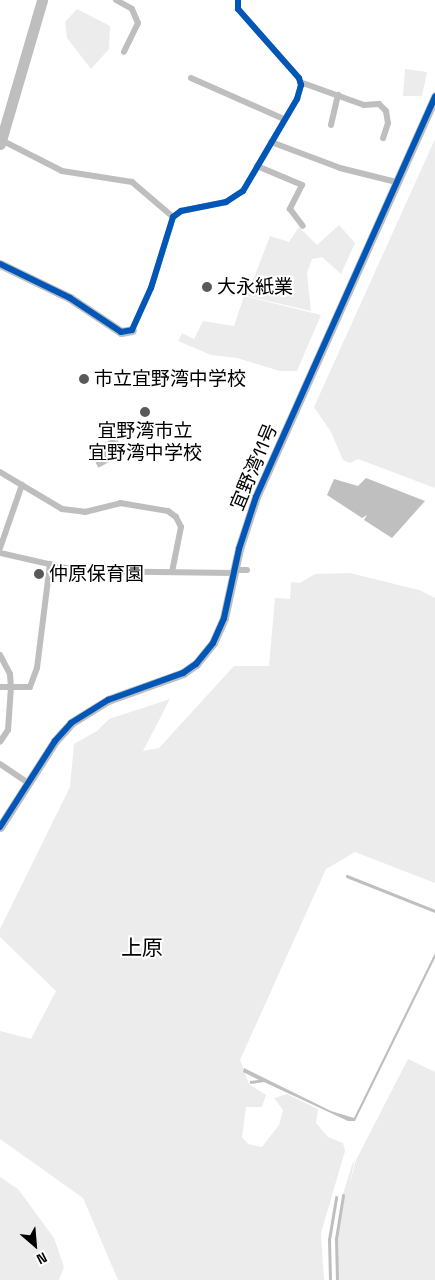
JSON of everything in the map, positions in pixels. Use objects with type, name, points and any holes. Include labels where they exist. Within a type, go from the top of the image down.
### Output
[{"type":"highway","points":[[1,142],[3,125],[42,0]]},
{"type":"street","points":[[116,0],[132,9],[138,23],[124,52]]},
{"type":"street","points":[[238,0],[238,9],[300,82],[364,105],[379,104],[386,111],[388,123],[383,138]]},
{"type":"street","points":[[191,78],[284,119]]},
{"type":"street","points":[[0,264],[70,298],[121,332],[132,330],[151,288],[173,217],[181,211],[235,198],[243,191],[297,99],[300,82]]},
{"type":"street","points":[[331,125],[338,95]]},
{"type":"street","name":"宜野湾11号","points":[[0,827],[55,741],[84,713],[124,694],[175,677],[196,664],[220,630],[234,571],[256,497],[435,96]]},
{"type":"street","points":[[1,142],[62,171],[132,182],[173,217]]},
{"type":"street","points":[[272,142],[340,168],[396,182]]},
{"type":"street","points":[[258,166],[302,185],[290,209],[303,226]]},
{"type":"street","points":[[0,472],[62,509],[85,512],[120,503],[168,511],[176,517],[182,527],[172,572]]},
{"type":"street","points":[[0,548],[22,485]]},
{"type":"street","points":[[0,553],[79,571],[172,572],[247,570]]},
{"type":"street","points":[[0,687],[30,687],[37,668],[50,564]]},
{"type":"street","points":[[0,655],[10,674],[11,687],[8,730],[0,742]]},
{"type":"street","points":[[0,764],[28,783]]},
{"type":"shaded area","points":[[77,9],[110,26],[109,49],[91,69],[67,38],[65,22]]},
{"type":"shaded area","points":[[405,69],[427,72],[422,96],[403,96]]},
{"type":"shaded area","points":[[435,139],[435,488],[358,459],[350,463],[343,460],[331,432],[314,407]]},
{"type":"shaded area","points":[[339,225],[355,243],[341,274],[322,257],[312,259],[307,273],[311,311],[247,296],[270,236],[289,242],[299,227],[317,245]]},
{"type":"shaded area","points":[[244,296],[321,315],[297,371],[280,371],[237,358],[211,355],[178,341],[182,333],[194,339],[203,321],[234,326]]},
{"type":"shaded area","points":[[116,437],[125,454],[98,468],[90,451]]},
{"type":"shaded area","points":[[366,478],[425,501],[392,538],[364,520],[367,515],[362,518],[327,495],[334,479],[358,486]]},
{"type":"shaded area","points":[[350,573],[419,590],[435,598],[435,883],[355,852],[326,869],[240,1060],[249,1084],[266,1095],[262,1107],[246,1107],[242,1137],[248,1144],[262,1147],[279,1125],[283,1110],[274,1098],[287,1094],[318,1109],[316,1123],[328,1137],[343,1143],[345,1151],[321,1233],[324,1280],[118,1280],[83,1198],[0,1139],[0,1031],[31,1039],[56,991],[0,937],[0,929],[70,787],[74,744],[97,731],[109,719],[170,699],[143,751],[159,748],[234,666],[269,666],[275,598],[290,599],[291,582],[300,583],[315,574]]},
{"type":"shaded area","points":[[435,953],[435,958],[355,1121],[348,1121],[264,1082],[250,1084],[250,1081],[259,1080],[243,1072],[244,1068],[331,1111],[354,1118]]},
{"type":"shaded area","points":[[408,1059],[435,1072],[435,1280],[338,1280],[337,1239],[343,1194],[352,1165],[355,1159],[349,1186],[356,1160]]},
{"type":"shaded area","points":[[0,1177],[18,1189],[54,1238],[64,1267],[59,1280],[0,1280]]},
{"type":"waterway","points":[[347,876],[435,911]]},
{"type":"waterway","points":[[337,1280],[336,1239],[343,1196]]},
{"type":"waterway","points":[[330,1280],[329,1240],[336,1198]]},
{"type":"cycle path","points":[[0,264],[70,298],[121,332],[132,330],[151,288],[173,217],[181,211],[226,202],[243,191],[297,99],[301,85],[299,78],[238,9],[238,0]]},
{"type":"cycle path","points":[[0,827],[55,741],[71,723],[108,700],[183,673],[196,664],[213,643],[224,618],[239,549],[256,497],[435,96]]},
{"type":"place","name":"大永紙業","points":[[207,287]]},
{"type":"place","name":"市立宜野湾中学校","points":[[84,379]]},
{"type":"place","name":"宜野湾市立 宜野湾中学校","points":[[145,412]]},
{"type":"place","name":"仲原保育園","points":[[39,574]]},
{"type":"district","name":"上原","points":[[142,948]]}]
